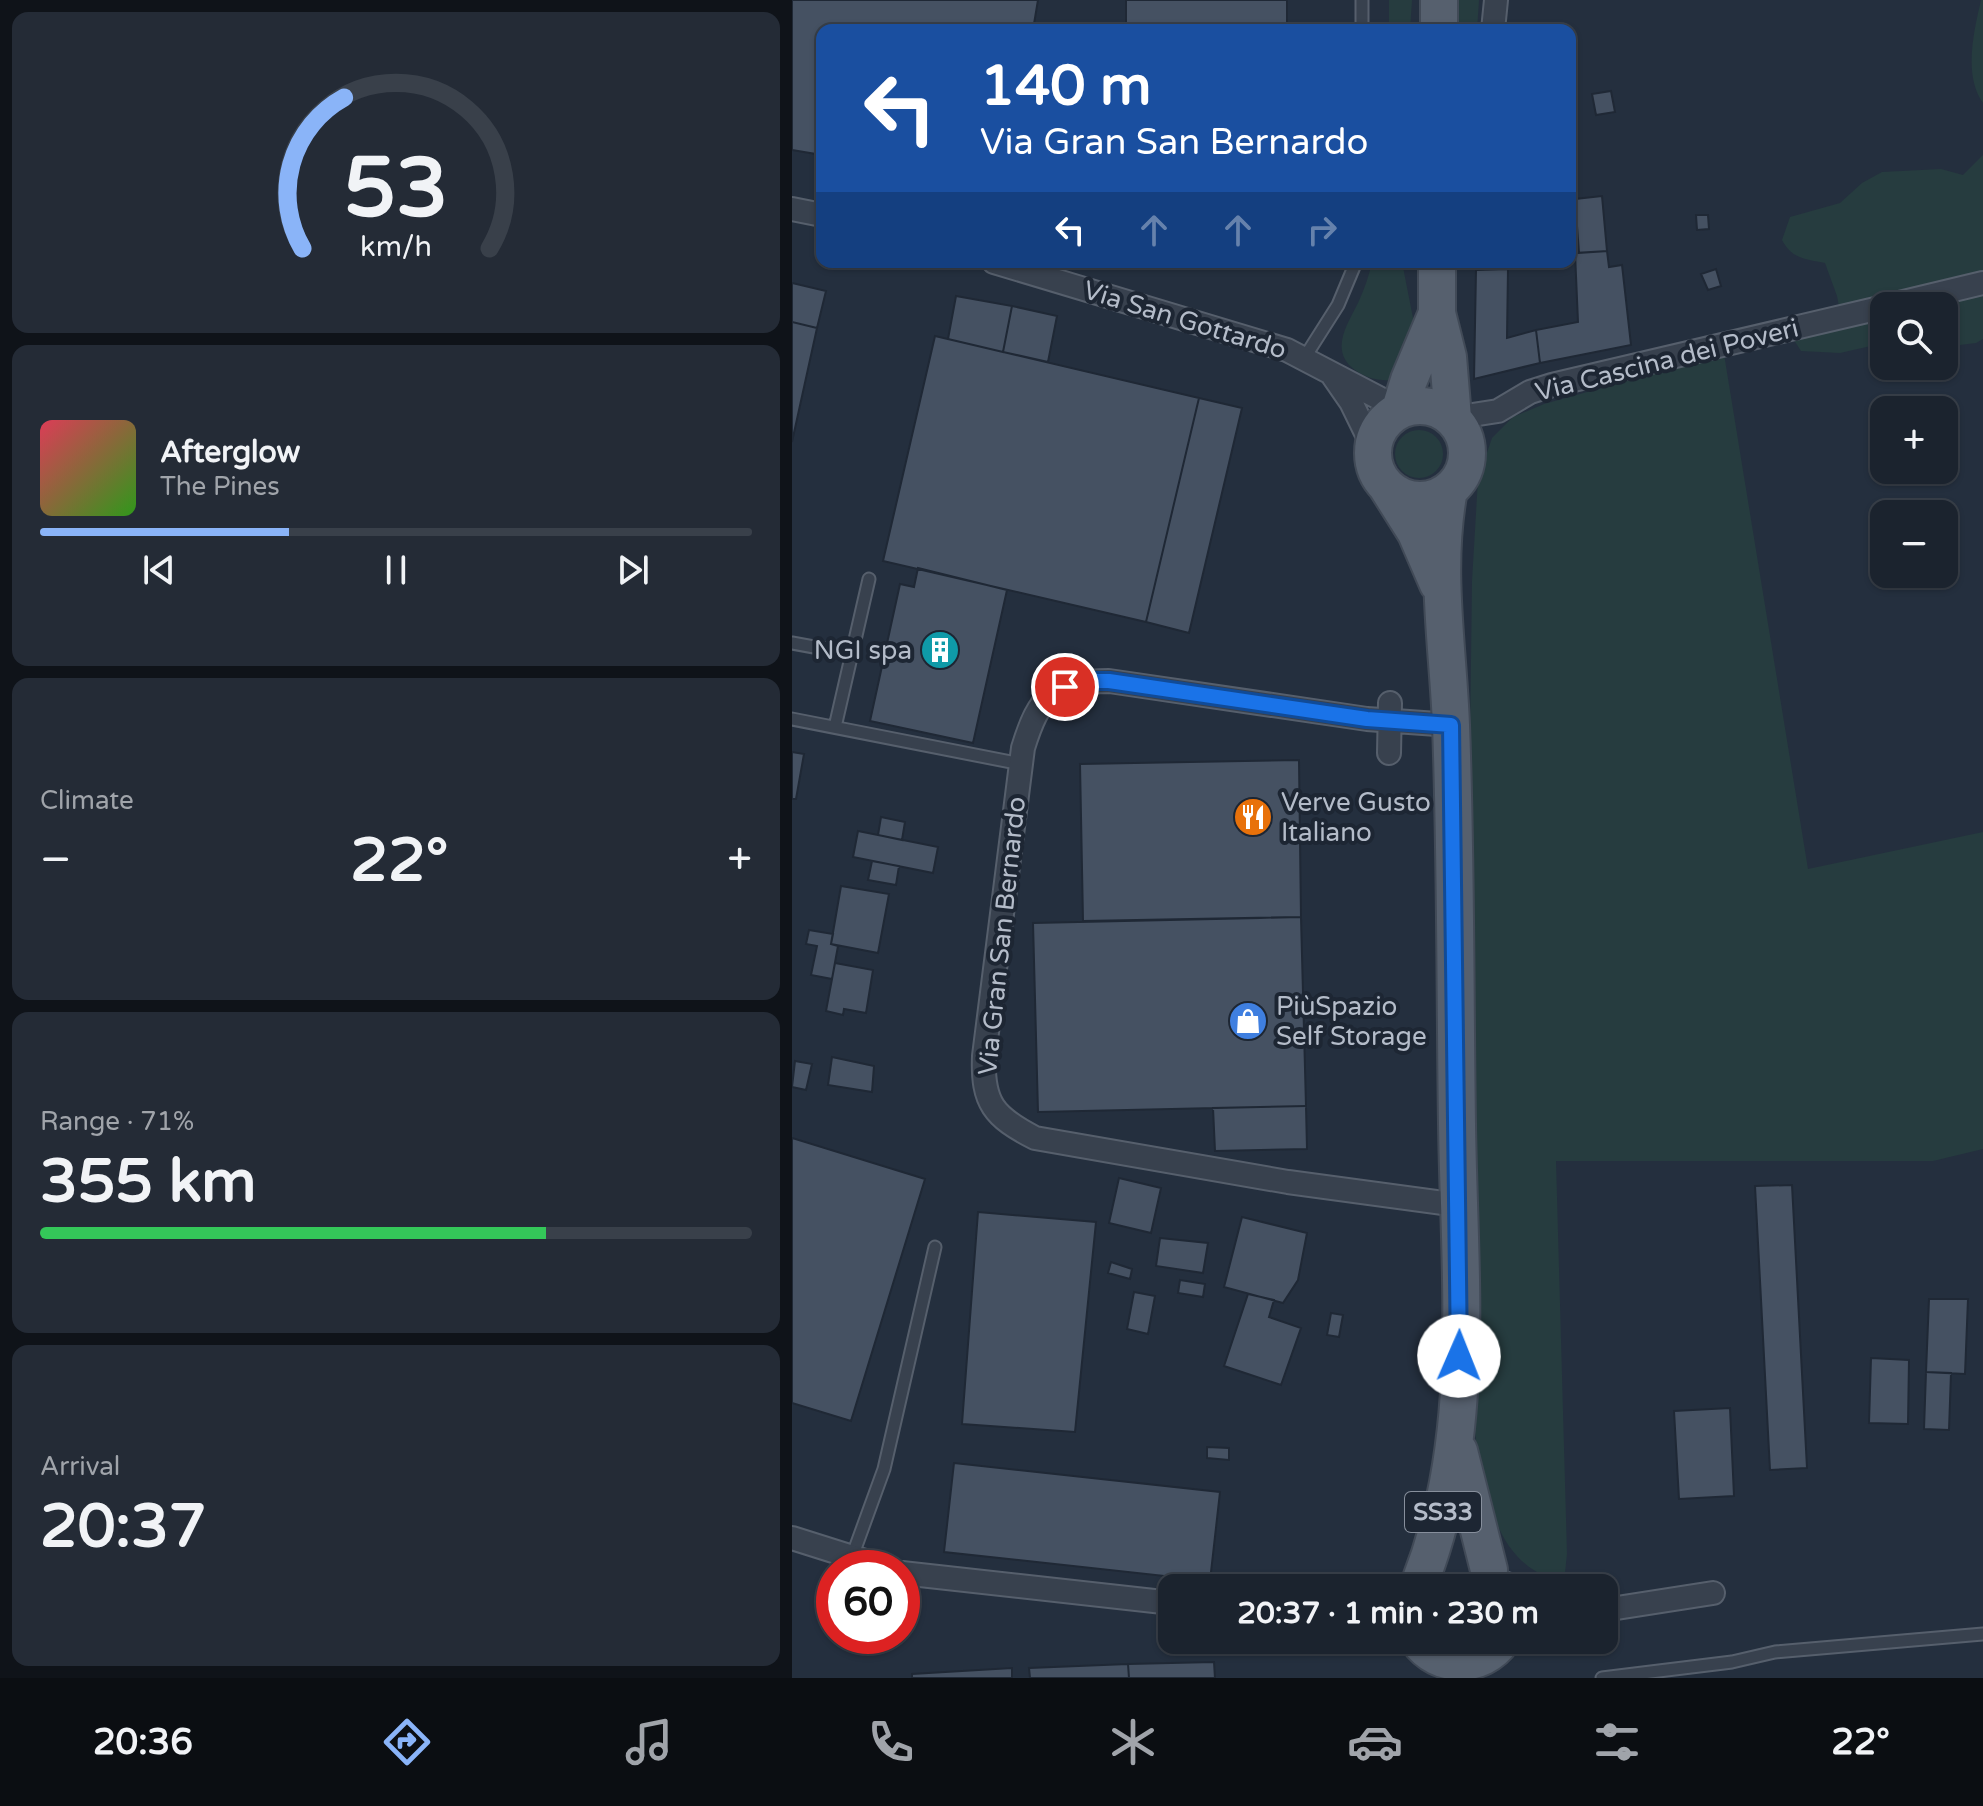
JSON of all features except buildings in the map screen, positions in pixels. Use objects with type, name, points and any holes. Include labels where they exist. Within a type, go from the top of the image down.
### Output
[{"type":"main road","points":[[1439,0],[1439,24]]},
{"type":"main road","points":[[1437,268],[1437,313],[1448,357],[1453,418],[1466,440],[1468,454],[1465,468],[1449,490],[1444,520],[1442,595]]},
{"type":"main road","points":[[1400,409],[1437,313]]},
{"type":"main road","points":[[1442,595],[1416,533],[1378,475],[1373,461],[1373,447],[1381,425],[1400,409],[1414,405],[1429,406],[1453,418]]},
{"type":"main road","points":[[1387,487],[1412,500],[1426,500],[1449,490]]},
{"type":"main road","name":"SS33","points":[[1422,1574],[1436,1541],[1456,1442],[1460,1327],[1451,725],[1442,595]]},
{"type":"main road","name":"SS33","points":[[1456,1442],[1500,1574]]},
{"type":"main road","name":"SS33","points":[[1427,1574],[1434,1567],[1462,1561],[1487,1574]]},
{"type":"main road","points":[[1429,1654],[1444,1660],[1473,1661],[1484,1654]]},
{"type":"main road","points":[[1483,1678],[1496,1654]]},
{"type":"street","points":[[1494,24],[1496,0]]},
{"type":"street","points":[[792,209],[816,214]]},
{"type":"street","name":"Via San Gottardo","points":[[1014,268],[1305,357],[1400,409]]},
{"type":"street","name":"Via Cascina dei Poveri","points":[[1945,292],[1983,283]]},
{"type":"street","name":"Via Cascina dei Poveri","points":[[1453,418],[1498,411],[1530,392],[1552,385],[1870,310]]},
{"type":"street","name":"Via San Gottardo","points":[[1326,370],[1351,402],[1373,447]]},
{"type":"street","name":"Via Gran San Bernardo","points":[[1451,725],[1390,712],[1109,681],[1084,681],[1049,694],[1029,727],[1021,764],[983,1083],[994,1109],[1012,1126],[1035,1138],[1288,1182],[1458,1205]]},
{"type":"street","points":[[1389,753],[1390,712]]},
{"type":"street","points":[[792,1538],[830,1550]]},
{"type":"street","points":[[920,1575],[1158,1601]]},
{"type":"street","points":[[1618,1608],[1713,1593]]},
{"type":"lane","points":[[1362,0],[1362,24]]},
{"type":"lane","points":[[1305,357],[1338,305],[1353,268]]},
{"type":"lane","points":[[835,727],[869,579]]},
{"type":"lane","points":[[792,643],[852,654]]},
{"type":"lane","points":[[792,719],[1021,764]]},
{"type":"lane","points":[[855,1550],[884,1469],[935,1247]]},
{"type":"lane","points":[[1602,1678],[1732,1662],[1775,1652],[1983,1634]]},
{"type":"green space","points":[[1389,0],[1412,0],[1410,24],[1389,24]]},
{"type":"green space","points":[[1458,0],[1479,0],[1477,24],[1459,24]]},
{"type":"green space","points":[[1981,0],[1983,103],[1973,79],[1972,66],[1973,39]]},
{"type":"green space","points":[[1983,155],[1983,339],[1958,345],[1958,292],[1870,292],[1870,346],[1840,353],[1801,351],[1792,337],[1842,322],[1825,263],[1795,255],[1782,240],[1790,217],[1840,203],[1862,183],[1882,172],[1941,169],[1963,175]]},
{"type":"green space","points":[[1370,268],[1403,268],[1414,323],[1391,380],[1363,375],[1347,363],[1343,355],[1345,329]]},
{"type":"green space","points":[[1724,354],[1808,869],[1983,832],[1983,1149],[1933,1161],[1556,1161],[1567,1554],[1565,1574],[1542,1574],[1536,1571],[1514,1553],[1506,1541],[1490,1499],[1482,1499],[1474,1422],[1468,896],[1472,581],[1478,479],[1492,438],[1513,417],[1544,404]]},
{"type":"green space","points":[[1419,430],[1436,437],[1443,454],[1436,471],[1419,478],[1402,471],[1395,454],[1402,437]]},
{"type":"place","name":"NGI spa","points":[[940,650]]},
{"type":"place","name":"Verve Gusto Italiano","points":[[1253,817]]},
{"type":"place","name":"PiùSpazio Self Storage","points":[[1248,1021]]},
{"type":"route","points":[[1065,687],[1084,681],[1109,681],[1367,719],[1451,725],[1459,1356]]}]
